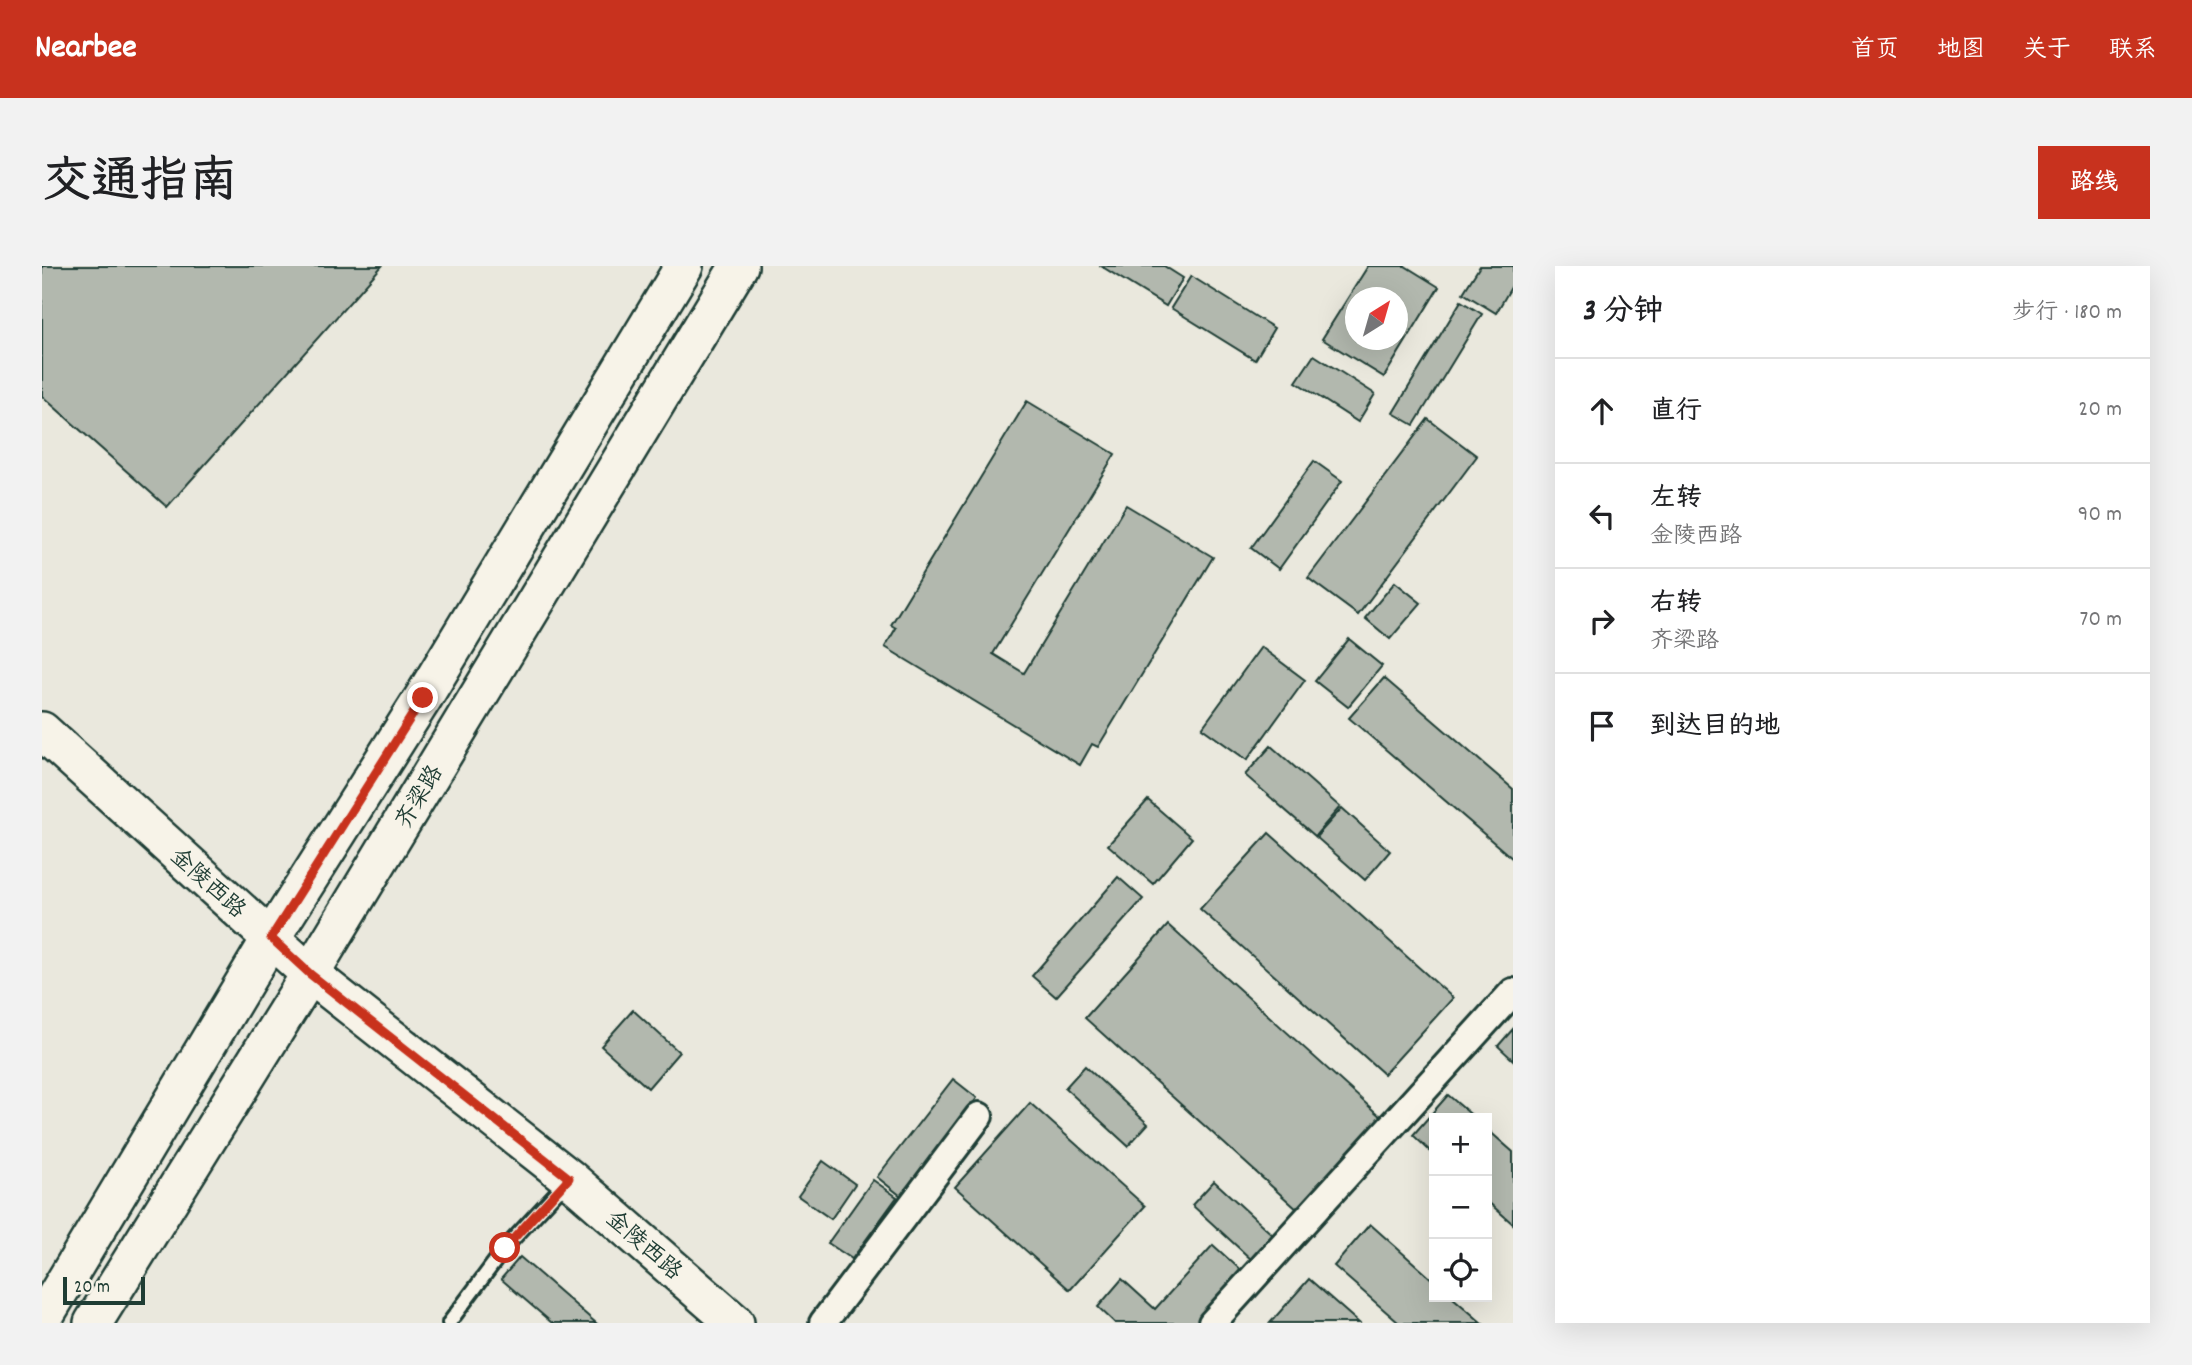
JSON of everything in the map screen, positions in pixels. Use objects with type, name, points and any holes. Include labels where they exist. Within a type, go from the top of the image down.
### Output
[{"type":"main road","name":"齐梁路","points":[[42,1320],[271,938],[423,698],[684,266]]},
{"type":"main road","name":"齐梁路","points":[[93,1323],[310,974],[739,266]]},
{"type":"main road","name":"金陵西路","points":[[42,732],[310,974],[569,1178],[735,1323]]},
{"type":"street","points":[[1212,1323],[1513,992]]},
{"type":"street","points":[[823,1323],[979,1116]]},
{"type":"lane","points":[[449,1323],[505,1248],[569,1178]]},
{"type":"building","points":[[42,266],[382,266],[167,507],[42,396]]},
{"type":"building","points":[[1101,266],[1164,266],[1183,278],[1166,306]]},
{"type":"building","points":[[1368,266],[1405,266],[1439,287],[1408,338],[1408,287],[1355,287]]},
{"type":"building","points":[[1480,266],[1513,266],[1513,284],[1496,313],[1463,293]]},
{"type":"building","points":[[1191,276],[1274,328],[1255,360],[1171,308]]},
{"type":"building","points":[[1461,301],[1482,314],[1414,425],[1393,413]]},
{"type":"building","points":[[1345,302],[1345,350],[1400,350],[1384,377],[1322,339]]},
{"type":"building","points":[[1314,355],[1375,394],[1358,422],[1296,382]]},
{"type":"building","points":[[1027,401],[1115,454],[993,654],[1024,673],[1126,505],[1213,557],[1098,747],[1092,744],[1080,765],[885,647],[896,628],[891,625]]},
{"type":"building","points":[[1428,419],[1477,456],[1358,615],[1308,578]]},
{"type":"building","points":[[1314,461],[1342,481],[1279,569],[1251,548]]},
{"type":"building","points":[[1395,582],[1421,603],[1390,639],[1365,618]]},
{"type":"building","points":[[1349,639],[1382,666],[1348,707],[1315,681]]},
{"type":"building","points":[[1261,647],[1305,680],[1247,760],[1202,728]]},
{"type":"building","points":[[1384,678],[1513,789],[1513,859],[1349,718]]},
{"type":"building","points":[[1271,746],[1340,807],[1315,836],[1245,775]]},
{"type":"building","points":[[1148,800],[1192,838],[1153,884],[1108,845]]},
{"type":"building","points":[[1342,808],[1390,851],[1365,880],[1316,837]]},
{"type":"building","points":[[1269,833],[1453,998],[1384,1074],[1200,909]]},
{"type":"building","points":[[1118,877],[1143,899],[1056,997],[1032,976]]},
{"type":"building","points":[[1168,925],[1382,1118],[1299,1211],[1085,1018]]},
{"type":"building","points":[[633,1010],[679,1052],[648,1088],[601,1046]]},
{"type":"building","points":[[1513,1029],[1513,1060],[1498,1046]]},
{"type":"building","points":[[1085,1066],[1148,1124],[1128,1146],[1065,1088]]},
{"type":"building","points":[[953,1079],[977,1098],[901,1196],[877,1177]]},
{"type":"building","points":[[1448,1095],[1469,1113],[1432,1113]]},
{"type":"building","points":[[1030,1103],[1145,1206],[1070,1290],[955,1187]]},
{"type":"building","points":[[1429,1117],[1429,1150],[1413,1135]]},
{"type":"building","points":[[1492,1133],[1513,1152],[1513,1224],[1492,1205]]},
{"type":"building","points":[[823,1161],[855,1184],[831,1219],[798,1196]]},
{"type":"building","points":[[873,1180],[897,1197],[852,1259],[828,1243]]},
{"type":"building","points":[[1214,1181],[1275,1237],[1253,1261],[1192,1205]]},
{"type":"building","points":[[1370,1224],[1429,1277],[1429,1302],[1458,1302],[1482,1323],[1399,1323],[1334,1266]]},
{"type":"building","points":[[1213,1245],[1244,1273],[1199,1323],[1115,1323],[1098,1307],[1122,1279],[1155,1309]]},
{"type":"building","points":[[520,1257],[596,1323],[552,1323],[501,1279]]},
{"type":"building","points":[[1309,1279],[1359,1323],[1270,1323]]},
{"type":"route","points":[[423,698],[271,938],[310,974],[569,1178],[505,1248]]}]
